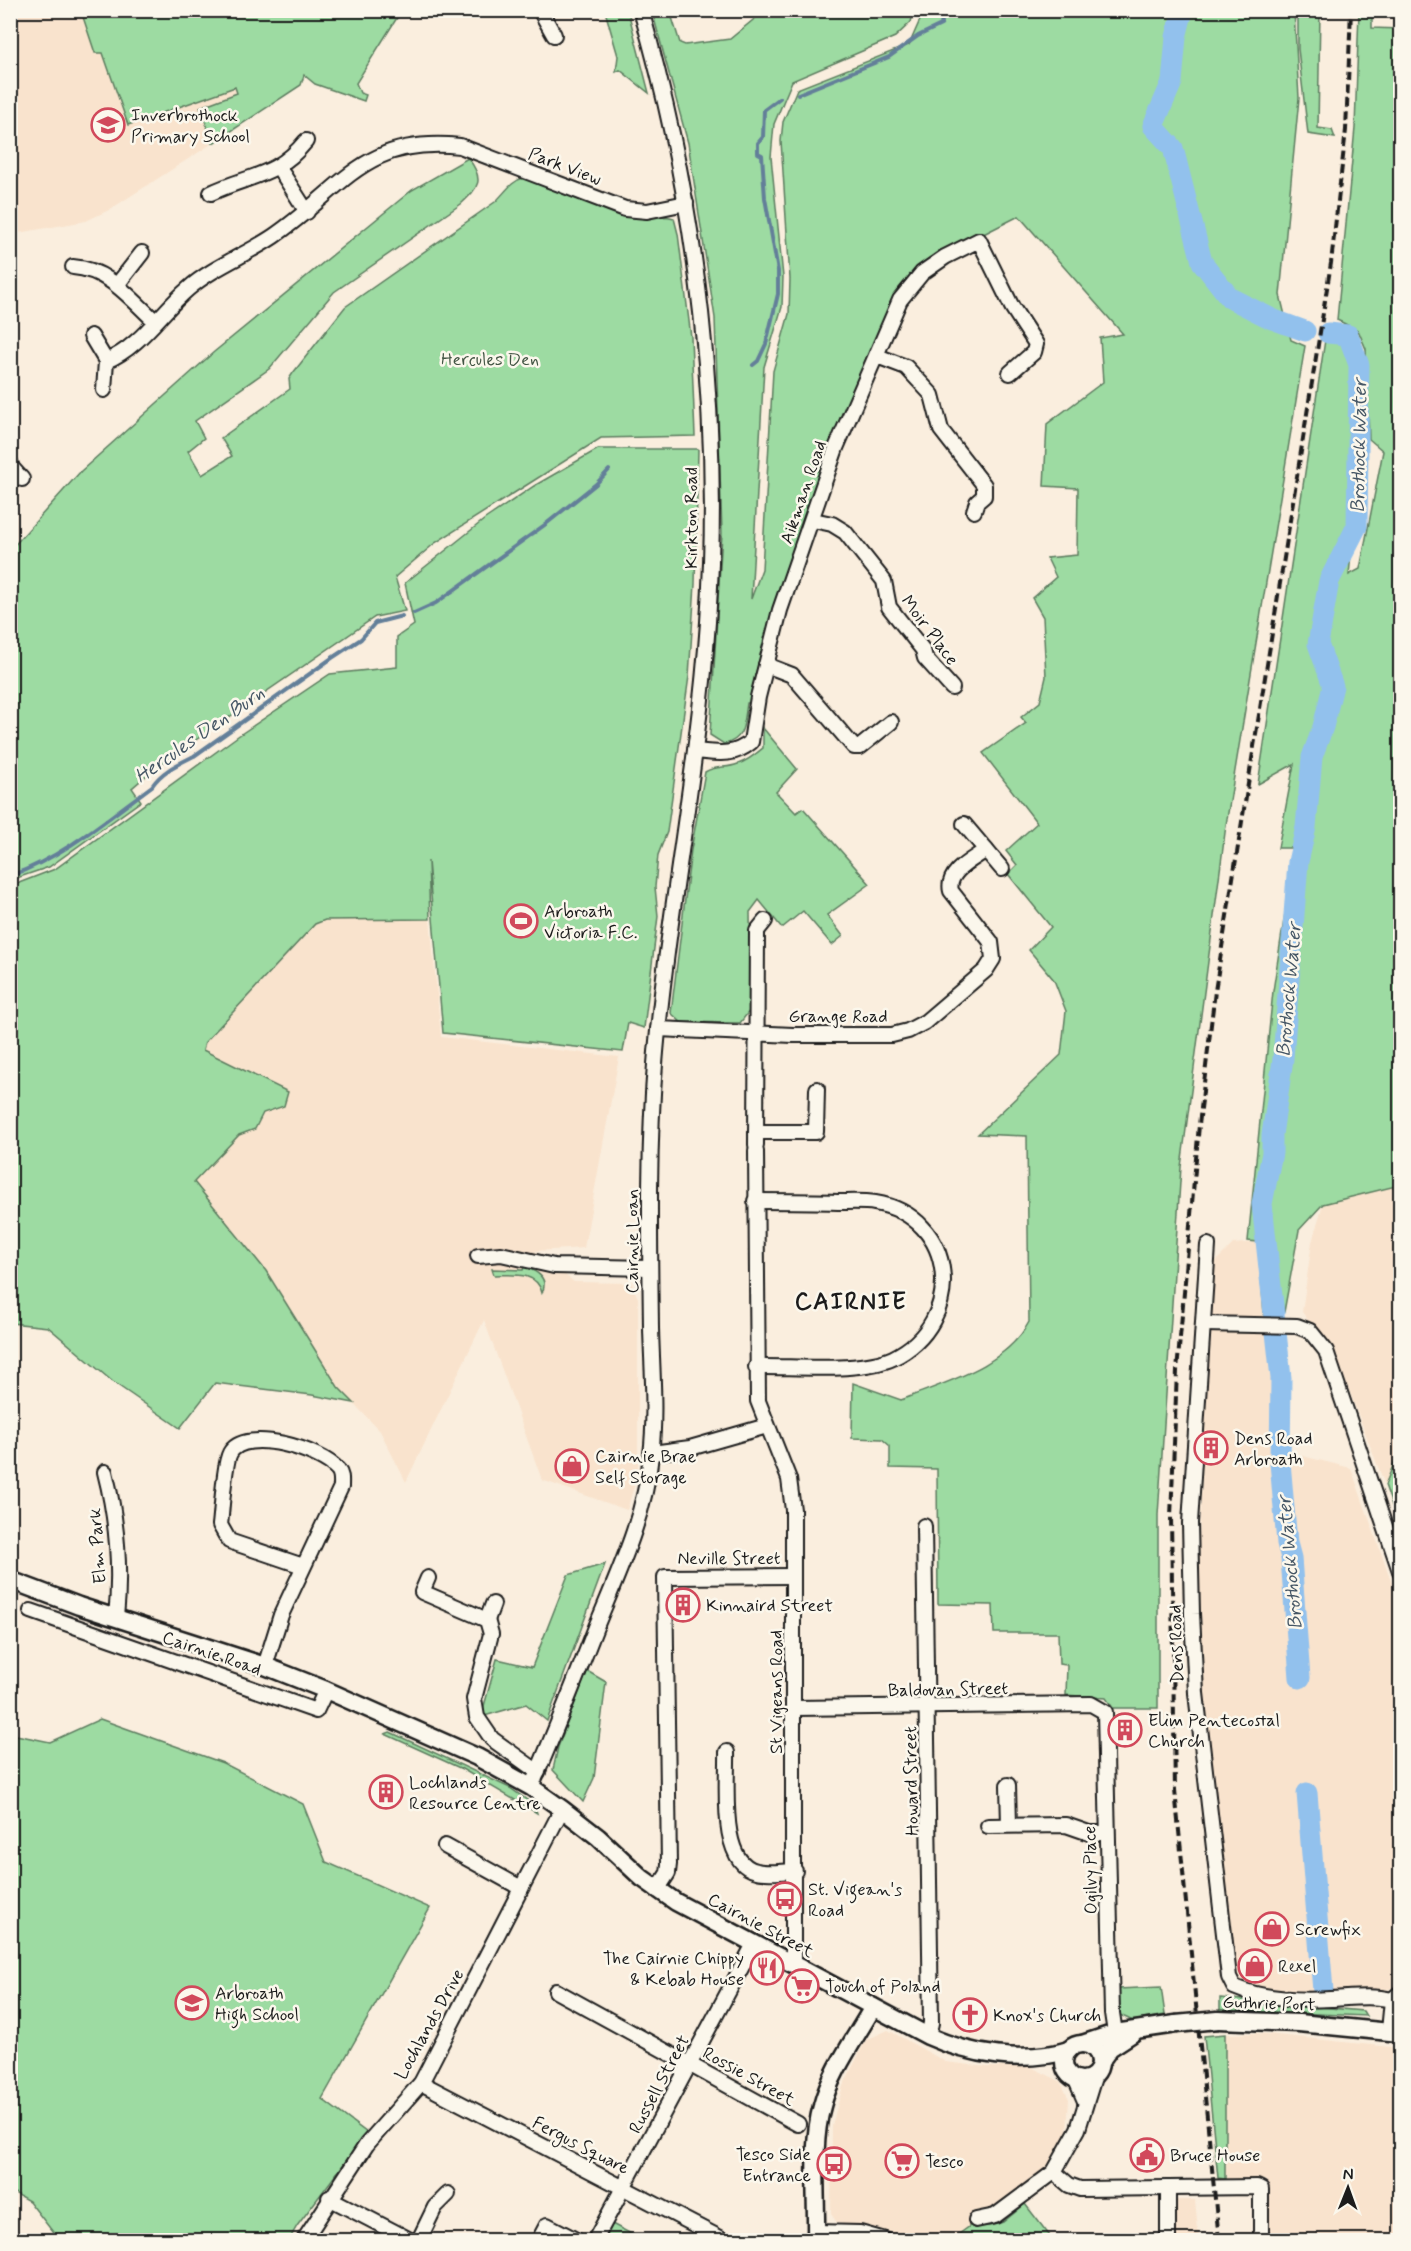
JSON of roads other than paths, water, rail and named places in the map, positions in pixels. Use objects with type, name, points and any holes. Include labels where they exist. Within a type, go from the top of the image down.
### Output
[{"type":"main road","name":"Cairnie Road","points":[[10,1580],[79,1606],[265,1666],[326,1690],[477,1757],[535,1780],[562,1809]]},
{"type":"main road","name":"Cairnie Street","points":[[562,1809],[598,1837],[657,1890],[928,2036],[973,2051],[1031,2057],[1072,2075]]},
{"type":"main road","points":[[816,2236],[818,2136],[821,2109],[829,2085],[873,2007]]},
{"type":"main road","name":"Guthrie Port","points":[[1076,2047],[1115,2033],[1218,2020],[1266,2020],[1395,2032]]},
{"type":"main road","name":"Guthrie Port","points":[[1097,2068],[1110,2048],[1136,2031]]},
{"type":"main road","name":"Cairnie Street","points":[[1031,2057],[1076,2047]]},
{"type":"main road","points":[[1076,2047],[1096,2052],[1097,2068],[1086,2079],[1072,2075],[1065,2059],[1076,2047]]},
{"type":"street","points":[[540,10],[554,35]]},
{"type":"street","name":"Kirkton Road","points":[[641,10],[662,87],[686,203],[706,362],[709,443],[708,621],[695,751],[658,1029]]},
{"type":"street","points":[[211,193],[279,168],[294,156],[306,141]]},
{"type":"street","name":"Park View","points":[[106,361],[123,353],[189,288],[268,240],[307,212],[354,170],[370,160],[401,148],[431,144],[460,146],[625,209],[647,211],[686,203]]},
{"type":"street","points":[[279,168],[307,212]]},
{"type":"street","name":"Aikman Road","points":[[695,751],[724,754],[741,751],[751,742],[758,697],[780,610],[836,448],[900,300],[922,273],[945,257],[979,240],[1012,307],[1035,344],[1034,352],[1010,373]]},
{"type":"street","points":[[117,285],[142,253]]},
{"type":"street","points":[[73,267],[92,270],[117,285],[155,321]]},
{"type":"street","points":[[91,336],[106,361],[104,390]]},
{"type":"street","points":[[877,356],[906,367],[932,395],[941,430],[984,485],[984,496],[977,502],[974,511]]},
{"type":"street","points":[[11,467],[22,479]]},
{"type":"street","name":"Moir Place","points":[[813,520],[832,524],[845,532],[884,581],[889,607],[923,650],[925,658],[952,688]]},
{"type":"street","points":[[766,665],[792,675],[854,747],[860,747],[891,722]]},
{"type":"street","points":[[964,824],[1002,869]]},
{"type":"street","name":"Grange Road","points":[[658,1029],[757,1034],[892,1035],[908,1031],[925,1022],[986,970],[993,959],[991,942],[943,879],[952,876],[986,850]]},
{"type":"street","points":[[652,1454],[690,1448],[767,1426],[758,1401],[756,1367],[757,931],[765,921]]},
{"type":"street","name":"Cairnie Loan","points":[[535,1780],[636,1529],[652,1454],[650,1166],[658,1029]]},
{"type":"street","points":[[756,1143],[816,1132],[817,1089]]},
{"type":"street","points":[[756,1200],[875,1203],[898,1211],[921,1226],[935,1246],[942,1266],[944,1284],[939,1310],[927,1332],[914,1346],[891,1359],[867,1365],[756,1367]]},
{"type":"street","name":"Dens Road","points":[[1208,1245],[1190,1523],[1192,1614],[1196,1693],[1229,1977],[1234,1987],[1262,1997],[1317,2000],[1396,1997]]},
{"type":"street","points":[[478,1256],[501,1254],[554,1266],[650,1268]]},
{"type":"street","points":[[1203,1324],[1290,1324],[1310,1331],[1326,1351],[1401,1571]]},
{"type":"street","name":"St Vigeans Road","points":[[767,1426],[789,1479],[793,1510],[795,1708],[793,1964]]},
{"type":"street","points":[[265,1666],[281,1615],[341,1487],[342,1476],[336,1468],[300,1448],[251,1439],[237,1444],[229,1454],[220,1526],[223,1534],[229,1541],[303,1566]]},
{"type":"street","name":"Elm Park","points":[[105,1472],[112,1501],[118,1577],[116,1617]]},
{"type":"street","name":"Howard Street","points":[[924,1526],[932,2023],[928,2036]]},
{"type":"street","name":"Neville Street","points":[[657,1890],[668,1873],[669,1864],[665,1577],[793,1576]]},
{"type":"street","points":[[428,1578],[423,1592],[487,1620]]},
{"type":"street","points":[[493,1604],[487,1620],[491,1634],[474,1699],[477,1717],[492,1738],[535,1780]]},
{"type":"street","points":[[72,1626],[79,1606]]},
{"type":"street","name":"Cairnie Road","points":[[30,1611],[316,1711],[326,1690]]},
{"type":"street","name":"Baldovan Street","points":[[795,1708],[1091,1704],[1100,1707]]},
{"type":"street","name":"Ogilvy Place","points":[[1100,1707],[1105,1712],[1112,2013],[1115,2033]]},
{"type":"street","points":[[727,1752],[731,1848],[742,1864],[756,1871],[795,1871]]},
{"type":"street","points":[[1008,1785],[1009,1825]]},
{"type":"street","name":"Lochlands Drive","points":[[304,2241],[329,2198],[367,2144],[421,2083],[562,1809]]},
{"type":"street","points":[[988,1826],[1066,1825],[1089,1833],[1107,1833]]},
{"type":"street","points":[[445,1846],[520,1887]]},
{"type":"street","name":"Russell Street","points":[[595,2241],[754,1944]]},
{"type":"street","name":"Rossie Street","points":[[556,1991],[798,2124]]},
{"type":"street","points":[[1395,2032],[1396,1997]]},
{"type":"street","points":[[976,2220],[995,2216],[1054,2172],[1078,2129],[1097,2068]]},
{"type":"street","points":[[1072,2075],[1085,2101]]},
{"type":"street","name":"Fergus Square","points":[[421,2083],[724,2241]]},
{"type":"street","points":[[1054,2172],[1069,2185],[1080,2189],[1257,2187],[1261,2189],[1261,2241]]},
{"type":"street","points":[[1168,2188],[1168,2241]]},
{"type":"street","points":[[419,2241],[435,2207],[448,2194]]},
{"type":"street","points":[[329,2198],[410,2241]]},
{"type":"street","points":[[539,2241],[547,2225],[576,2241]]},
{"type":"street","points":[[816,2236],[860,2233],[885,2241]]},
{"type":"waterway","name":"Hercules Den Burn","points":[[798,94],[889,57],[918,36],[941,25],[944,10]]},
{"type":"waterway","name":"Brothock Water","points":[[1183,10],[1176,37],[1172,82],[1153,126],[1173,148],[1202,262],[1230,298],[1272,319],[1305,331]]},
{"type":"waterway","name":"Hercules Den Burn","points":[[753,365],[758,361],[766,344],[778,294],[778,271],[765,198],[762,155],[758,153],[758,143],[763,137],[764,110],[780,98]]},
{"type":"waterway","name":"Brothock Water","points":[[1300,1678],[1291,1558],[1287,1543],[1280,1462],[1281,1378],[1262,1204],[1272,1153],[1272,1135],[1283,1059],[1298,862],[1306,827],[1312,757],[1323,727],[1333,686],[1318,644],[1329,581],[1357,526],[1359,365],[1348,335],[1328,333]]},
{"type":"waterway","name":"Hercules Den Burn","points":[[414,613],[436,603],[546,524],[596,484],[609,470]]},
{"type":"waterway","name":"Hercules Den Burn","points":[[10,876],[48,859],[84,836],[152,786],[165,772],[194,756],[361,639],[375,623],[402,616]]},
{"type":"waterway","name":"Brothock Water","points":[[1307,1793],[1323,1991]]},
{"type":"railway","points":[[1219,2240],[1175,1790],[1171,1517],[1177,1371],[1199,1125],[1215,991],[1331,263],[1346,130],[1351,10]]},
{"type":"place","name":"Inverbrothock Primary School","points":[[108,125]]},
{"type":"place","name":"Arbroath Victoria F.C.","points":[[521,921]]},
{"type":"place","name":"Dens Road Arbroath","points":[[1211,1448]]},
{"type":"place","name":"Cairnie Brae Self Storage","points":[[572,1466]]},
{"type":"place","name":"Kinnaird Street","points":[[683,1605]]},
{"type":"place","name":"Elim Pentecostal Church","points":[[1125,1730]]},
{"type":"place","name":"Lochlands Resource Centre","points":[[386,1792]]},
{"type":"place","name":"St. Vigean's Road","points":[[785,1899]]},
{"type":"place","name":"Screwfix","points":[[1272,1929]]},
{"type":"place","name":"Rexel","points":[[1255,1966]]},
{"type":"place","name":"The Cairnie Chippy & Kebab House","points":[[767,1968]]},
{"type":"place","name":"Touch of Poland","points":[[802,1986]]},
{"type":"place","name":"Arbroath High School","points":[[192,2003]]},
{"type":"place","name":"Knox's Church","points":[[970,2015]]},
{"type":"place","name":"Bruce House","points":[[1147,2155]]},
{"type":"place","name":"Tesco","points":[[902,2161]]},
{"type":"place","name":"Tesco Side Entrance","points":[[834,2164]]},
{"type":"district","name":"CAIRNIE","points":[[851,1301]]},
{"type":"park label","name":"Hercules Den","points":[[490,359]]}]
